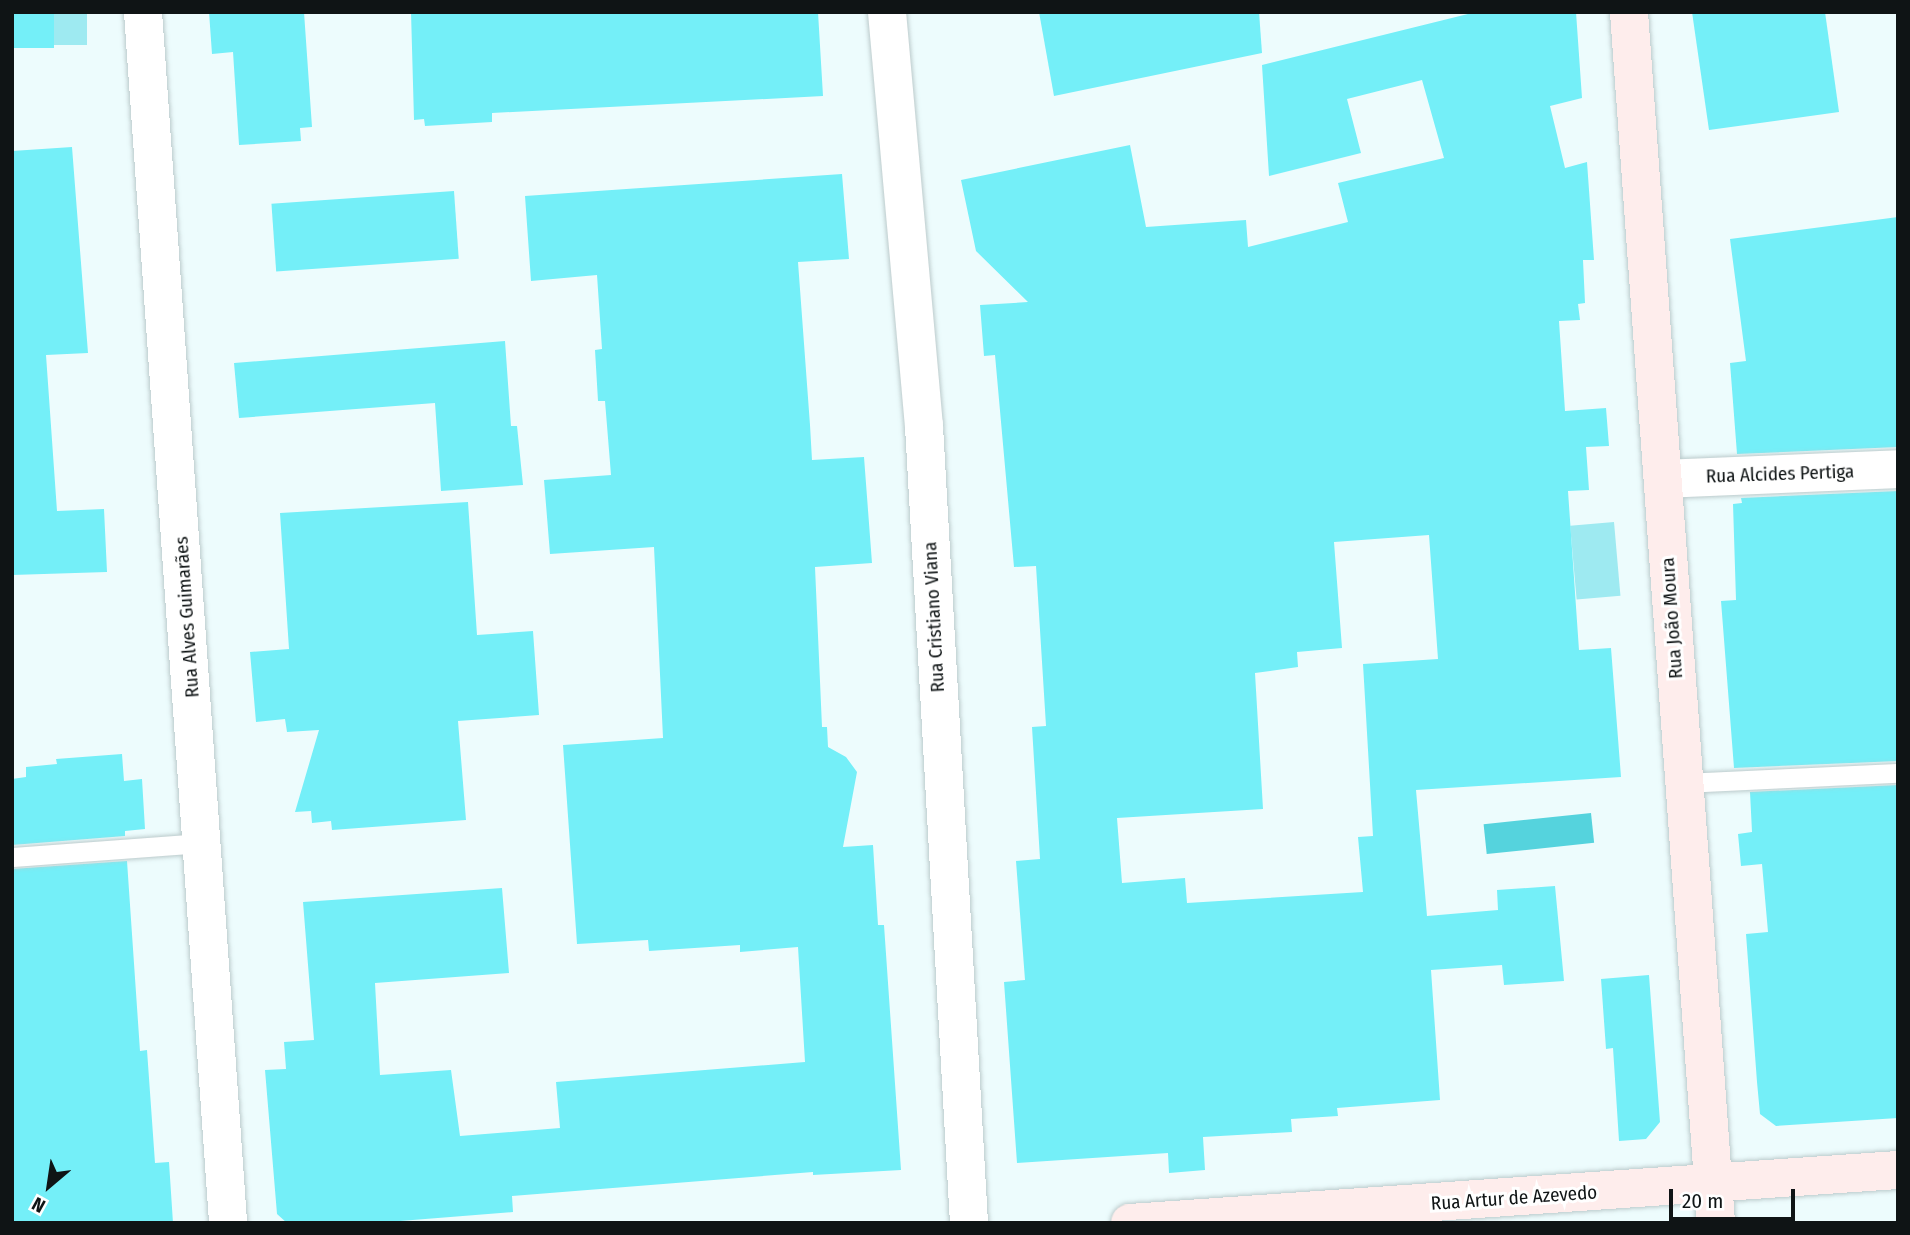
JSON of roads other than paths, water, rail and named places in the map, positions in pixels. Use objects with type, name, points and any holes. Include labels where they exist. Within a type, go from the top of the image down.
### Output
[{"type":"street","name":"Rua Alves Guimarães","points":[[143,12],[228,1223]]},
{"type":"street","name":"Rua Cristiano Viana","points":[[887,12],[924,426],[969,1223]]},
{"type":"street","name":"Rua João Moura","points":[[1629,12],[1682,783],[1716,1223]]},
{"type":"street","name":"Rua Alcides Pertiga","points":[[1662,479],[1898,469]]},
{"type":"street","name":"Rua Artur de Azevedo","points":[[1130,1223],[1898,1170]]},
{"type":"lane","points":[[1682,783],[1898,773]]},
{"type":"lane","points":[[12,858],[202,843]]}]
